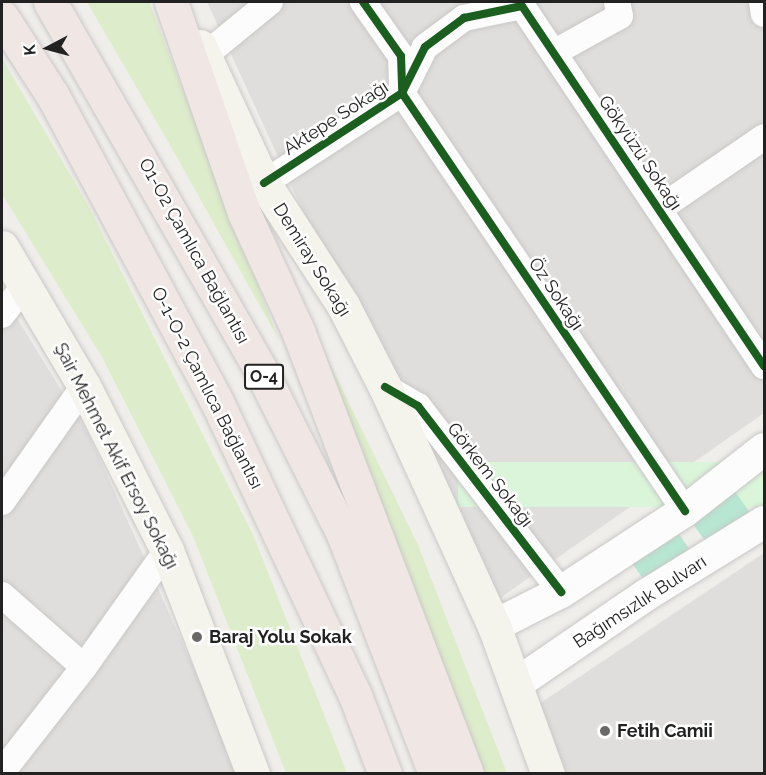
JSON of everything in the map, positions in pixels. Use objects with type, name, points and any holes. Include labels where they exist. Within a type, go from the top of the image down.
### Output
[{"type":"highway","name":"O1-O2 Çamlıca Bağlantısı","points":[[50,2],[261,371],[343,534],[435,774]]},
{"type":"highway","points":[[171,2],[244,213],[298,331],[467,774]]},
{"type":"highway","name":"O-1-O-2 Çamlıca Bağlantısı","points":[[2,17],[53,96],[216,400],[355,695],[385,774]]},
{"type":"main road","name":"Demiray Sokağı","points":[[180,2],[264,183],[343,305],[385,387],[494,626],[548,772]]},
{"type":"main road","name":"Şair Mehmet Akif Ersoy Sokağı","points":[[2,247],[84,386],[167,550],[253,774]]},
{"type":"street","points":[[204,56],[270,2]]},
{"type":"street","points":[[363,2],[401,56],[402,93]]},
{"type":"street","points":[[555,52],[620,16],[617,2]]},
{"type":"street","points":[[762,2],[765,14]]},
{"type":"street","name":"Gökyüzü Sokağı","points":[[461,10],[522,6],[765,366]]},
{"type":"street","name":"Aktepe Sokağı","points":[[264,183],[402,93],[425,47],[461,10]]},
{"type":"street","name":"Öz Sokağı","points":[[402,93],[685,511]]},
{"type":"street","points":[[659,209],[765,137]]},
{"type":"street","points":[[2,315],[25,284]]},
{"type":"street","points":[[2,502],[84,386]]},
{"type":"street","name":"Görkem Sokağı","points":[[385,387],[418,406],[561,592]]},
{"type":"street","points":[[494,626],[561,592],[685,511],[765,449]]},
{"type":"street","name":"Bağımsızlık Bulvarı","points":[[516,684],[646,595],[765,522]]},
{"type":"street","points":[[9,766],[84,667],[167,550]]},
{"type":"street","points":[[2,596],[84,667]]},
{"type":"shaded area","points":[[207,2],[764,2],[764,413],[496,601],[460,509],[301,207]]},
{"type":"shaded area","points":[[2,294],[89,435],[241,773],[2,773]]},
{"type":"shaded area","points":[[764,553],[764,773],[557,773],[533,708]]},
{"type":"green space","points":[[87,2],[149,2],[279,340],[170,145]]},
{"type":"green space","points":[[2,58],[89,207],[254,537],[347,773],[286,773],[193,536],[102,357],[2,194]]},
{"type":"green space","points":[[248,195],[418,545],[507,773],[477,773]]},
{"type":"green space","points":[[458,462],[764,462],[764,507],[458,507]]},
{"type":"green space","points":[[733,489],[750,512],[707,544],[690,520]]},
{"type":"green space","points":[[676,530],[693,554],[648,585],[631,562]]},
{"type":"cycle path","points":[[363,2],[401,56],[402,93],[685,511]]},
{"type":"cycle path","points":[[264,183],[402,93],[425,47],[464,18],[522,6],[764,366]]},
{"type":"cycle path","points":[[385,387],[418,406],[561,592]]},
{"type":"place","name":"Baraj Yolu Sokak","points":[[197,637]]},
{"type":"place","name":"Fetih Camii","points":[[605,731]]}]
